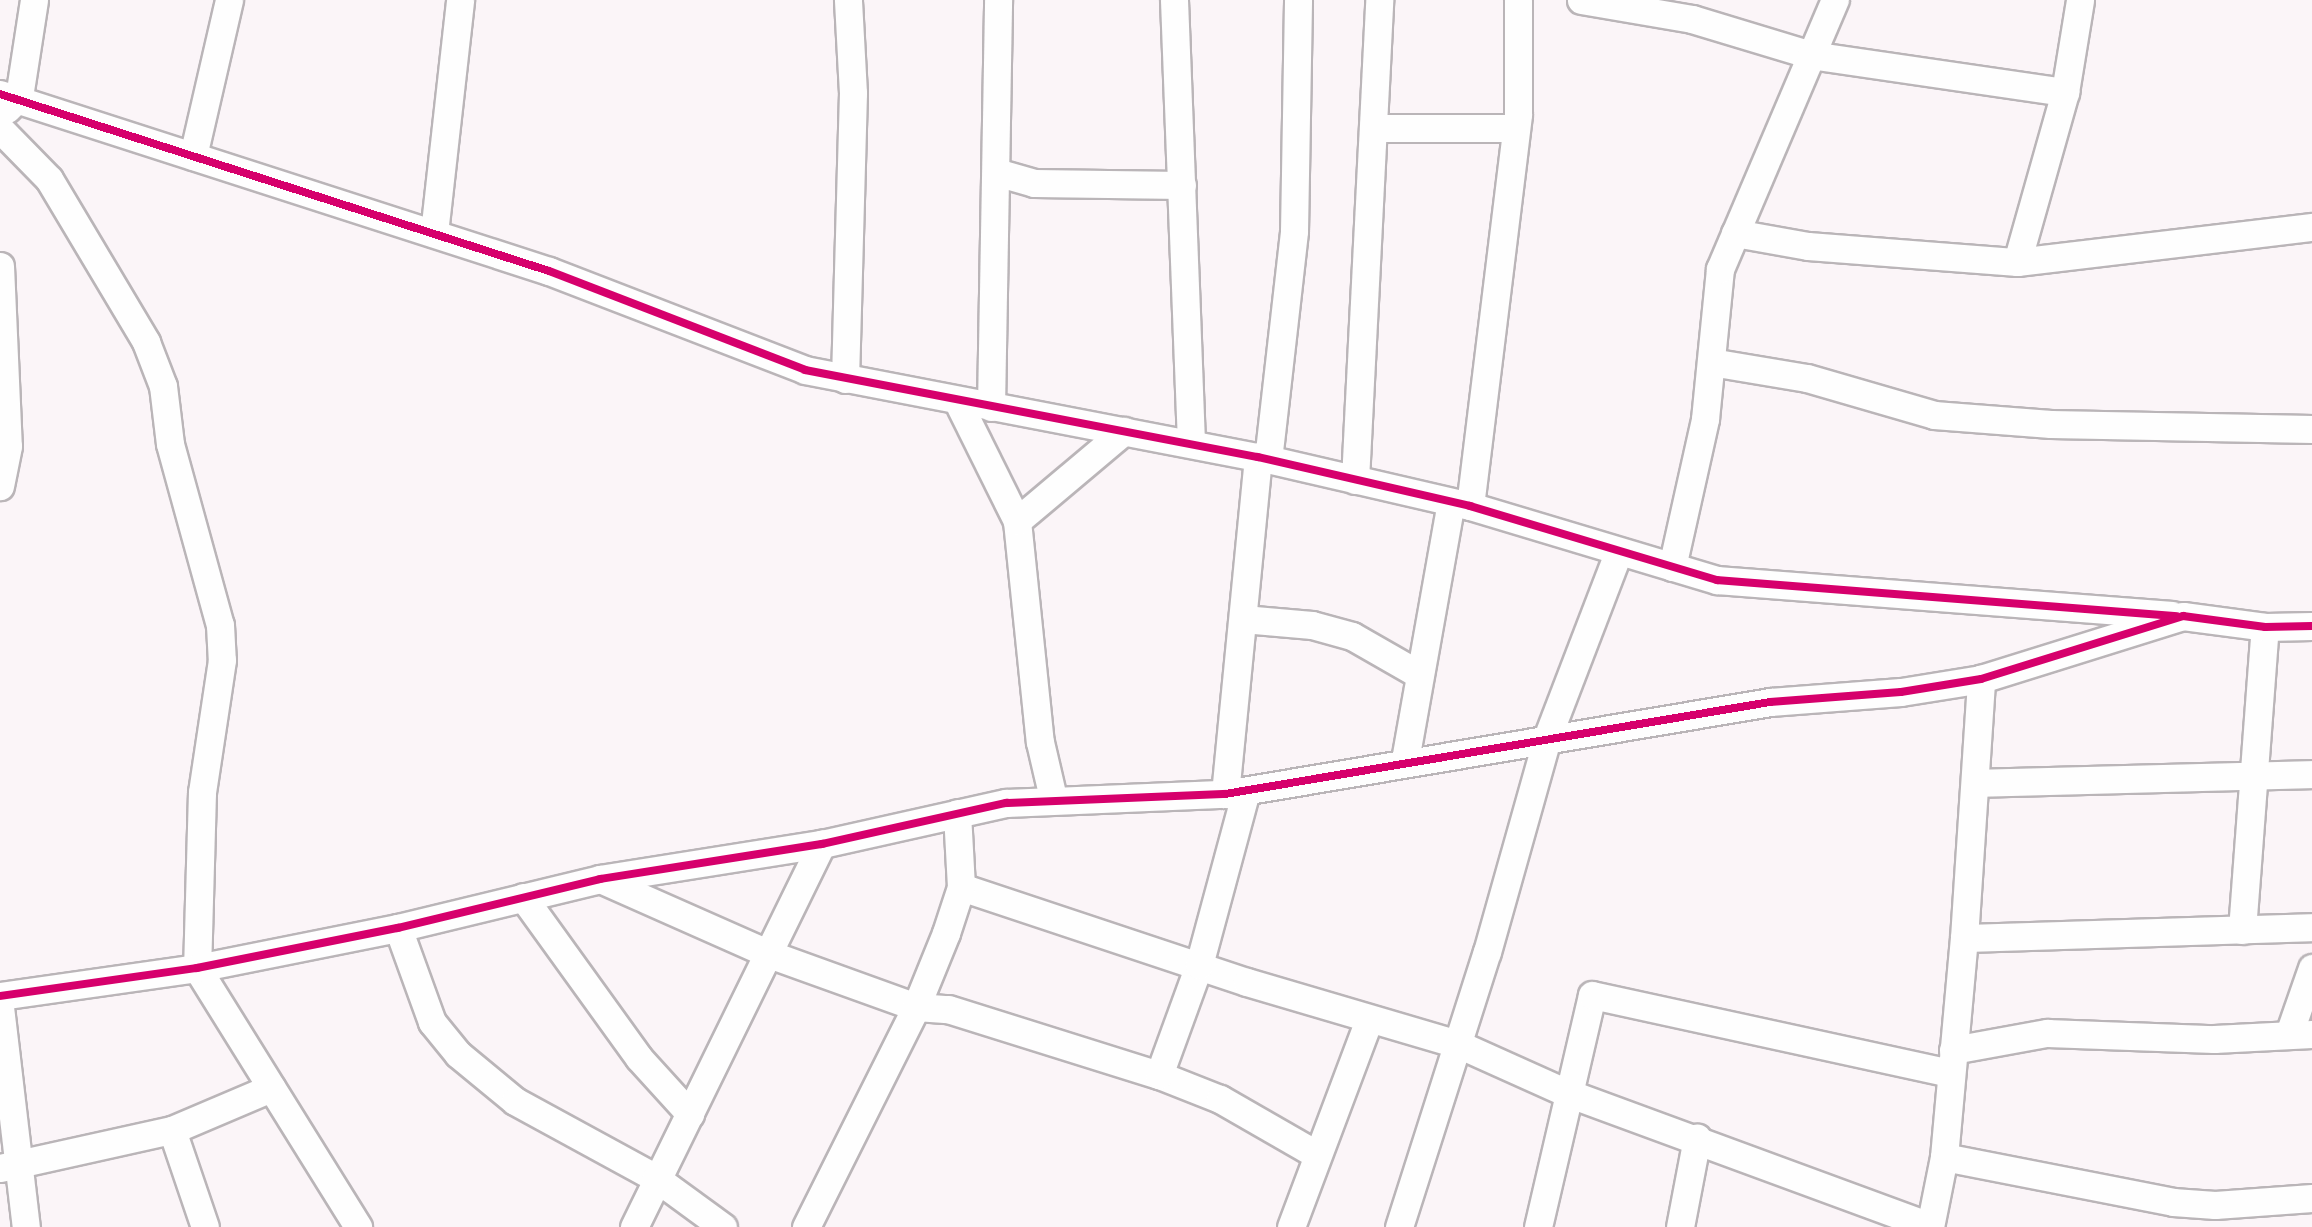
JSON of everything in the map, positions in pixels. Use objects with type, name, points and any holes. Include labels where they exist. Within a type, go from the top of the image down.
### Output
[{"type":"street","points":[[0,117],[10,96],[34,0]]},
{"type":"street","points":[[193,156],[229,0]]},
{"type":"street","points":[[434,233],[460,0]]},
{"type":"street","points":[[845,380],[853,93],[848,0]]},
{"type":"street","points":[[992,407],[998,0]]},
{"type":"street","points":[[1174,0],[1191,443]]},
{"type":"street","points":[[1159,1075],[1199,965],[1236,793],[1243,619],[1294,231],[1298,0]]},
{"type":"street","points":[[1355,480],[1376,128],[1379,0]]},
{"type":"street","points":[[1405,760],[1420,675],[1460,505],[1515,128],[1518,0]]},
{"type":"street","points":[[1581,0],[1694,10],[1811,55],[2065,92]]},
{"type":"street","points":[[1672,567],[1705,419],[1720,269],[1835,0]]},
{"type":"street","points":[[2017,262],[2065,92],[2080,0]]},
{"type":"street","points":[[10,96],[549,271],[761,356],[845,380],[1263,458],[1460,505],[1618,554],[1765,586],[1895,590],[2183,616],[2265,627],[2312,626]]},
{"type":"street","points":[[1376,128],[1515,128]]},
{"type":"street","points":[[0,129],[49,179],[146,342],[163,386],[170,444],[220,625],[222,660],[202,792],[197,968],[358,1227]]},
{"type":"street","points":[[996,172],[1034,183],[1182,185]]},
{"type":"street","points":[[1735,232],[1809,246],[2017,262],[2312,226]]},
{"type":"street","points":[[0,266],[8,446],[0,486]]},
{"type":"street","points":[[1711,362],[1807,378],[1934,415],[2051,424],[2312,429]]},
{"type":"street","points":[[958,402],[1017,521],[1040,742],[1053,798]]},
{"type":"street","points":[[1017,521],[1124,431]]},
{"type":"street","points":[[1399,1227],[1458,1044],[1547,738],[1618,554]]},
{"type":"street","points":[[0,996],[197,968],[398,928],[600,879],[822,844],[957,813],[1053,798],[1129,801],[1236,793],[1405,760],[1770,702],[1901,692],[1981,679],[2183,616]]},
{"type":"street","points":[[1243,619],[1312,625],[1352,636],[1420,675]]},
{"type":"street","points":[[2242,930],[2265,627]]},
{"type":"street","points":[[961,887],[1369,1020],[1458,1044],[1565,1092],[1697,1138],[1871,1218],[1929,1226],[1944,1157],[1976,783],[1981,679]]},
{"type":"street","points":[[1976,783],[2312,774]]},
{"type":"street","points":[[806,1227],[916,1007],[961,887],[957,813]]},
{"type":"street","points":[[634,1227],[656,1178],[822,844]]},
{"type":"street","points":[[600,879],[769,954],[916,1007],[948,1009],[1159,1075],[1220,1099],[1314,1153]]},
{"type":"street","points":[[523,897],[639,1058],[690,1113]]},
{"type":"street","points":[[1964,938],[2312,927]]},
{"type":"street","points":[[398,928],[432,1022],[458,1054],[515,1101],[656,1178],[723,1227]]},
{"type":"street","points":[[1538,1227],[1565,1092],[1589,998],[1598,994],[1732,1029],[1952,1061],[2047,1033],[2214,1040],[2301,1034],[2312,968]]},
{"type":"street","points":[[0,1007],[10,1167],[26,1227]]},
{"type":"street","points":[[1291,1227],[1314,1153],[1369,1020]]},
{"type":"street","points":[[10,1167],[172,1130],[271,1088]]},
{"type":"street","points":[[172,1130],[206,1227]]},
{"type":"street","points":[[1680,1227],[1697,1138]]},
{"type":"street","points":[[1944,1157],[2216,1216],[2312,1198]]},
{"type":"cycle path","points":[[0,94],[549,271],[805,370],[1258,457],[1470,506],[1717,580],[2177,616]]},
{"type":"cycle path","points":[[0,996],[197,968],[398,928],[600,879],[822,844],[1006,803],[1225,794],[1770,702],[1901,692],[1981,679],[2183,616],[2265,627],[2312,626]]}]
